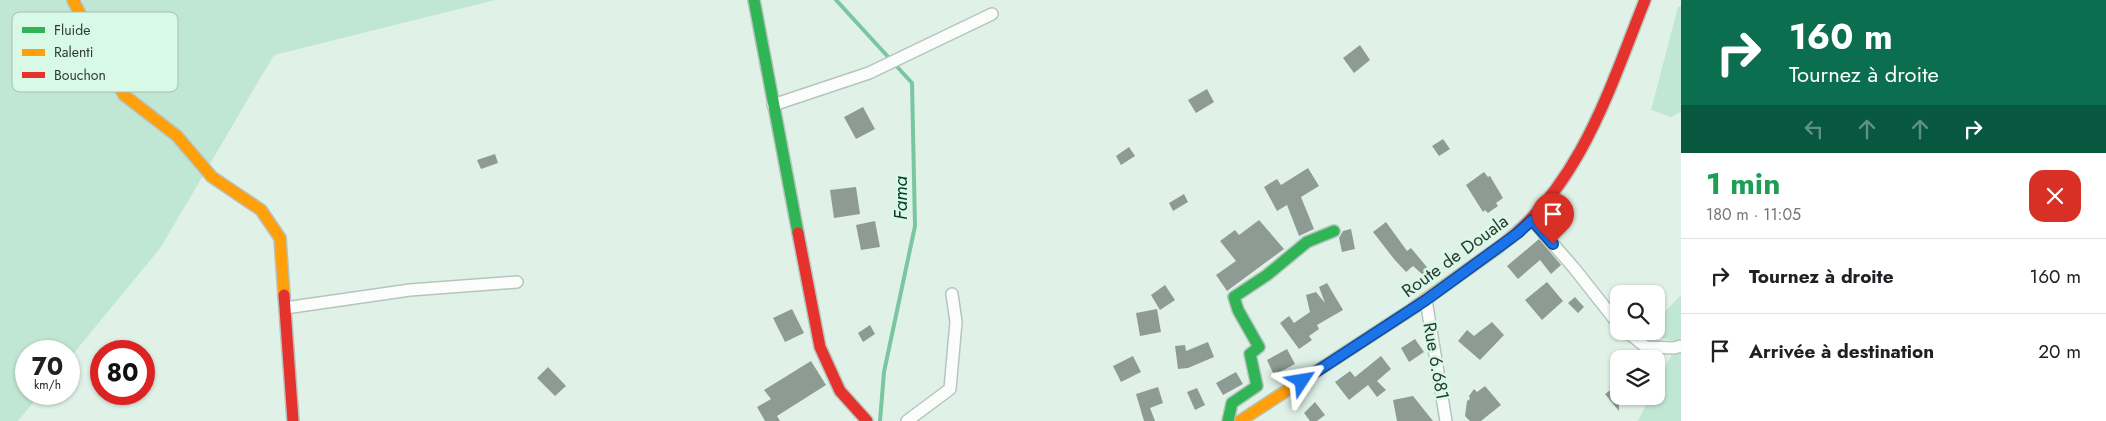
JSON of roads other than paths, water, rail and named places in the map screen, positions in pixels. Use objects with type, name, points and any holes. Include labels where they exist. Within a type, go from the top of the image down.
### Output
[{"type":"main road","points":[[73,0],[79,12]]},
{"type":"main road","points":[[754,0],[820,347],[840,391],[867,421]]},
{"type":"main road","name":"Route de Douala","points":[[1240,421],[1426,300],[1518,233],[1532,220],[1560,185],[1579,154],[1601,109],[1645,0]]},
{"type":"main road","points":[[122,92],[177,136],[212,177],[261,210],[280,238],[293,421]]},
{"type":"main road","points":[[1228,421],[1232,403],[1257,386],[1250,354],[1259,347],[1238,310],[1234,297],[1307,242],[1334,231]]},
{"type":"street","points":[[773,105],[869,73],[992,14]]},
{"type":"street","points":[[1532,220],[1574,268],[1610,314]]},
{"type":"street","points":[[286,308],[410,290],[516,282]]},
{"type":"street","points":[[907,421],[950,389],[956,322],[952,294]]},
{"type":"street","name":"Rue 6.681","points":[[1426,300],[1446,421]]},
{"type":"street","points":[[1637,340],[1646,347],[1674,348],[1681,346]]},
{"type":"waterway","name":"Fama","points":[[836,0],[912,83],[915,226],[884,372],[880,421]]}]
